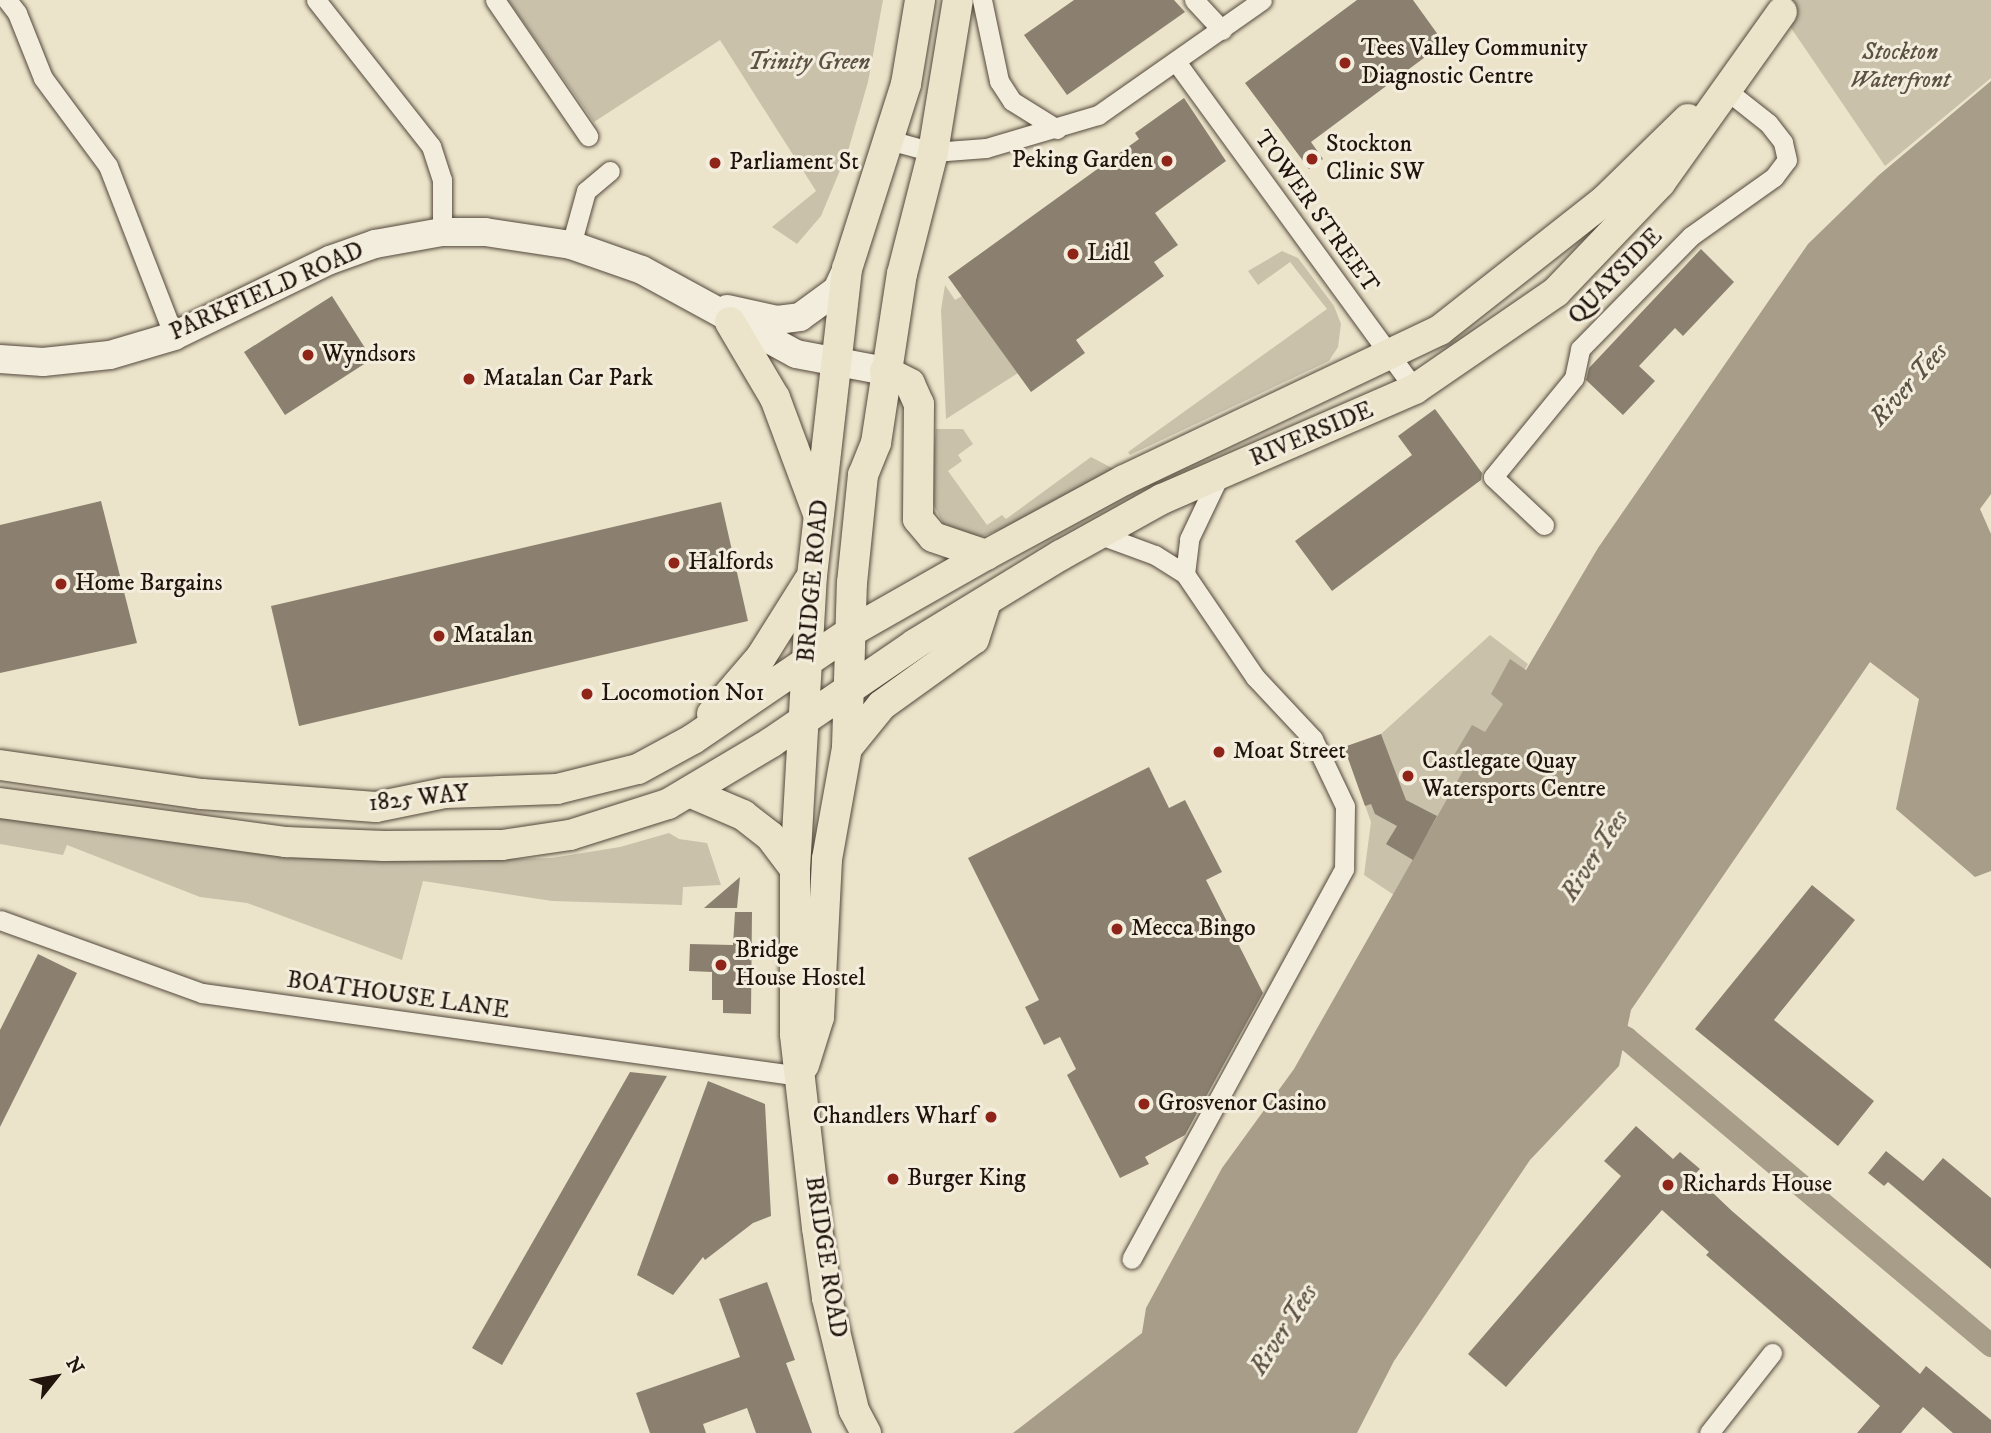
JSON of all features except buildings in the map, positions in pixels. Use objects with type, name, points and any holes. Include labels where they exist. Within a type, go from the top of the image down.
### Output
[{"type":"main road","name":"BRIDGE ROAD","points":[[866,1433],[854,1410],[827,1298],[795,1034],[795,869],[806,718],[812,576],[847,269],[906,84],[920,0]]},
{"type":"main road","name":"BRIDGE ROAD","points":[[800,1076],[819,1017],[827,859],[847,748],[863,475],[876,443],[885,372],[894,342],[902,274],[933,152],[958,0]]},
{"type":"main road","name":"RIVERSIDE","points":[[806,718],[1098,534],[1221,472],[1415,389],[1556,292],[1601,249],[1660,183],[1743,61],[1782,12]]},
{"type":"main road","name":"RIVERSIDE","points":[[807,661],[852,631],[1124,480],[1440,330],[1605,200],[1743,61]]},
{"type":"main road","points":[[730,322],[775,398],[819,517]]},
{"type":"main road","points":[[885,372],[910,384],[919,404],[918,519],[933,537],[986,555]]},
{"type":"main road","points":[[693,739],[761,657],[812,576]]},
{"type":"main road","points":[[847,748],[882,705],[967,646],[986,603]]},
{"type":"main road","name":"1825 WAY","points":[[0,765],[202,794],[376,807],[445,793],[557,789],[638,769],[693,739],[807,661]]},
{"type":"main road","name":"1825 WAY","points":[[0,803],[286,842],[502,845],[629,819],[689,792],[806,718]]},
{"type":"main road","points":[[689,792],[743,815],[770,836],[795,869]]},
{"type":"street","points":[[7,0],[17,13],[43,78],[108,166],[174,336]]},
{"type":"street","points":[[316,0],[431,146],[442,180],[442,232]]},
{"type":"street","points":[[495,0],[588,136]]},
{"type":"street","points":[[982,0],[999,81],[1012,101],[1057,129]]},
{"type":"street","points":[[1194,0],[1222,30]]},
{"type":"street","points":[[889,140],[933,152],[986,148],[1098,115],[1177,63],[1262,0]]},
{"type":"street","name":"TOWER STREET","points":[[1177,63],[1415,389]]},
{"type":"street","name":"QUAYSIDE","points":[[1544,525],[1493,477],[1574,378],[1580,349],[1691,236],[1774,177],[1787,160],[1783,142],[1768,123],[1725,89]]},
{"type":"street","points":[[571,245],[586,191],[610,171]]},
{"type":"street","name":"PARKFIELD ROAD","points":[[0,359],[79,360],[174,336],[330,260],[375,244],[442,232],[485,232],[571,245],[642,270],[704,304],[730,322],[796,354],[885,372]]},
{"type":"street","points":[[704,304],[778,320],[800,317],[837,290],[847,269]]},
{"type":"street","points":[[1185,574],[1189,539],[1221,472]]},
{"type":"street","points":[[1098,534],[1155,555],[1185,574],[1255,677],[1313,739],[1345,806],[1344,869],[1131,1259]]},
{"type":"street","name":"BOATHOUSE LANE","points":[[0,920],[202,993],[800,1076]]},
{"type":"street","points":[[1716,1431],[1772,1353]]},
{"type":"green space","name":"Trinity Green","points":[[508,0],[883,0],[868,82],[848,151],[821,216],[797,244],[772,227],[816,191],[720,40],[594,122]]},
{"type":"green space","name":"Stockton Waterfront","points":[[1772,0],[1991,0],[1991,78],[1885,166]]},
{"type":"green space","points":[[1282,251],[1298,258],[1334,306],[1341,324],[1338,347],[1329,361],[1130,455],[1128,452],[1327,309],[1290,262],[1258,285],[1248,271]]},
{"type":"green space","points":[[945,285],[955,300],[962,296],[1018,373],[946,419],[941,310]]},
{"type":"green space","points":[[936,429],[963,429],[973,444],[958,455],[962,461],[948,471],[987,525],[1002,515],[1006,519],[1091,457],[1114,469],[1002,529],[980,537],[959,534],[945,527],[930,498]]},
{"type":"green space","name":"Castlegate Quay Watersports Centre","points":[[1490,635],[1528,664],[1394,895],[1364,875],[1371,822],[1344,747],[1381,734]]},
{"type":"green space","points":[[0,818],[214,846],[424,861],[551,858],[620,847],[669,833],[679,839],[707,843],[721,885],[683,887],[682,905],[552,901],[423,881],[402,960],[247,903],[200,897],[67,845],[63,855],[0,844]]},
{"type":"water","name":"River Tees","points":[[1991,81],[1991,494],[1980,509],[1991,534],[1991,871],[1975,877],[1896,809],[1919,699],[1870,662],[1631,1010],[1619,1066],[1530,1160],[1394,1361],[1357,1433],[1013,1433],[1142,1333],[1146,1308],[1222,1168],[1294,1069],[1463,771],[1450,762],[1472,725],[1485,732],[1503,704],[1491,694],[1510,659],[1526,670],[1598,548],[1808,244],[1879,175]]},
{"type":"waterway","points":[[1601,1025],[1626,1038],[1991,1345]]},
{"type":"place","name":"Tees Valley Community Diagnostic Centre","points":[[1345,63]]},
{"type":"place","name":"Stockton Clinic SW","points":[[1312,159]]},
{"type":"place","name":"Peking Garden","points":[[1167,161]]},
{"type":"place","name":"Parliament St","points":[[715,163]]},
{"type":"place","name":"Lidl","points":[[1073,254]]},
{"type":"place","name":"Wyndsors","points":[[308,355]]},
{"type":"place","name":"Matalan Car Park","points":[[469,379]]},
{"type":"place","name":"Halfords","points":[[674,563]]},
{"type":"place","name":"Home Bargains","points":[[61,584]]},
{"type":"place","name":"Matalan","points":[[439,636]]},
{"type":"place","name":"Locomotion No1","points":[[587,694]]},
{"type":"place","name":"Moat Street","points":[[1219,752]]},
{"type":"place","name":"Castlegate Quay Watersports Centre","points":[[1408,776]]},
{"type":"place","name":"Mecca Bingo","points":[[1117,929]]},
{"type":"place","name":"Bridge House Hostel","points":[[721,965]]},
{"type":"place","name":"Grosvenor Casino","points":[[1144,1104]]},
{"type":"place","name":"Chandlers Wharf","points":[[991,1117]]},
{"type":"place","name":"Burger King","points":[[893,1179]]},
{"type":"place","name":"Richards House","points":[[1668,1185]]}]
